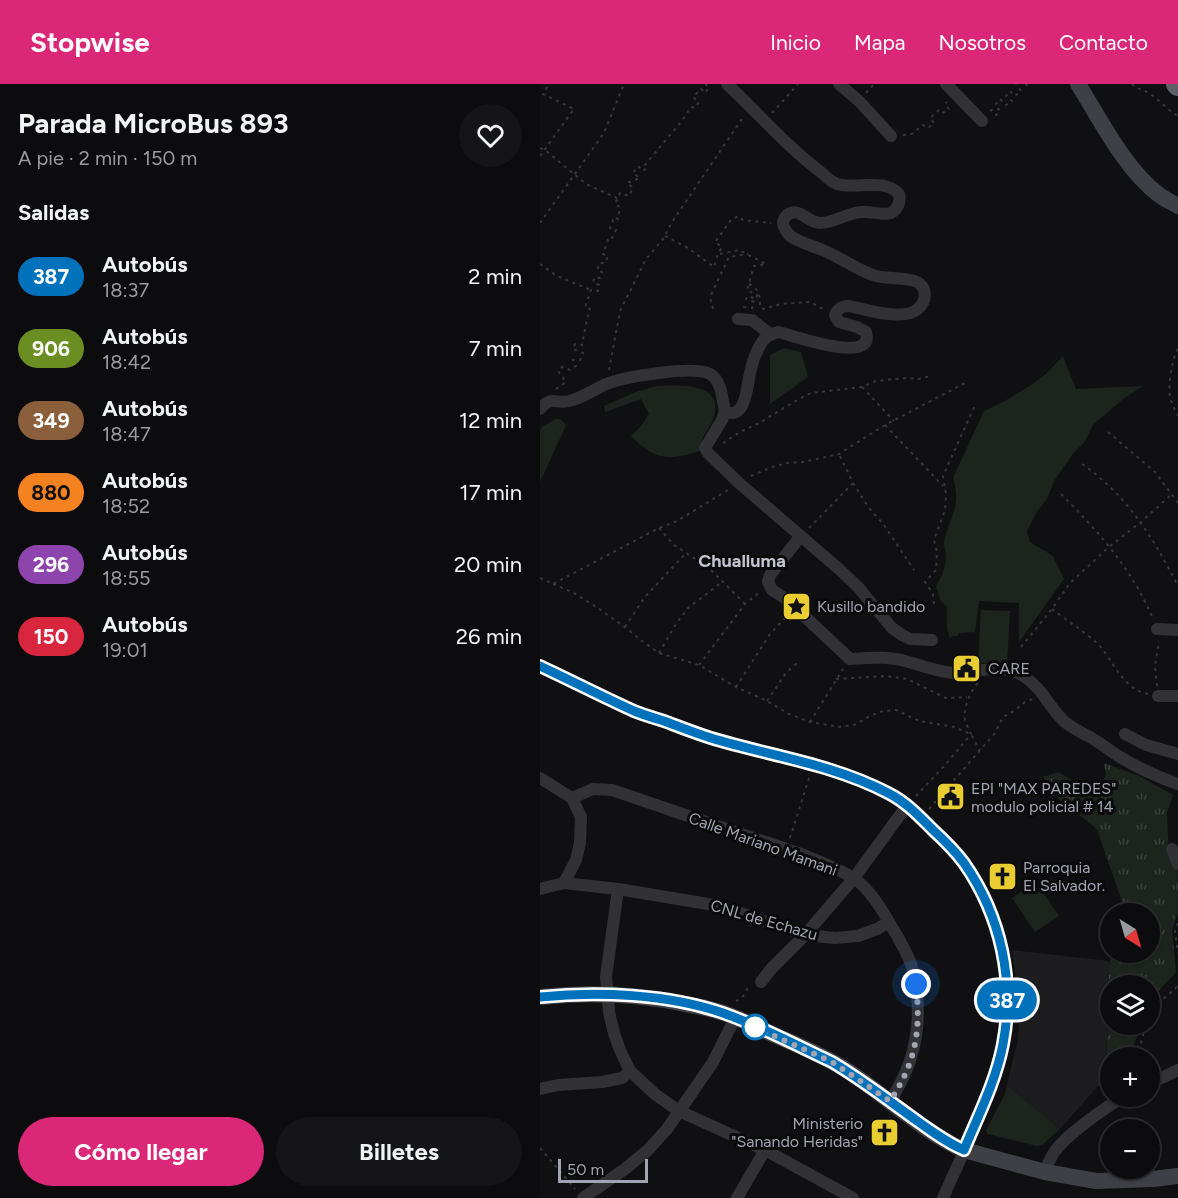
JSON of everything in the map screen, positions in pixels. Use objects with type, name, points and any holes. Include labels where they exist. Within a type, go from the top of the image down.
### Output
[{"type":"main road","points":[[1078,84],[1121,153],[1141,178],[1157,194],[1178,206]]},
{"type":"main road","points":[[540,997],[567,994],[634,995],[734,1010],[832,1062],[935,1134],[964,1150],[1045,1172],[1096,1181],[1178,1176]]},
{"type":"street","points":[[724,411],[730,414],[741,407],[750,370],[763,340],[770,334],[778,332],[812,341],[851,348],[858,347],[865,344],[867,335],[863,329],[839,322],[835,315],[837,311],[845,306],[900,316],[910,314],[919,308],[925,295],[922,285],[911,279],[873,275],[789,234],[783,223],[784,219],[794,212],[798,212],[815,223],[822,224],[852,213],[890,213],[899,203],[899,194],[880,184],[849,186],[835,183],[810,165],[727,84]]},
{"type":"street","points":[[839,84],[859,101],[891,136]]},
{"type":"street","points":[[946,84],[982,121]]},
{"type":"street","points":[[738,320],[752,320],[770,334]]},
{"type":"street","points":[[542,403],[575,400],[606,384],[636,377],[698,370],[713,376],[721,390],[724,411],[722,420],[705,448],[708,453],[851,581],[902,635],[910,639],[932,640]]},
{"type":"street","points":[[800,537],[770,575],[768,585],[850,659],[890,658],[953,673],[1014,671],[1042,693],[1071,727],[1129,762],[1158,777],[1178,784]]},
{"type":"street","points":[[1157,629],[1178,630]]},
{"type":"street","points":[[540,666],[636,712],[712,738],[813,764],[863,781],[908,804],[963,861],[978,885],[992,915],[1001,943],[1006,974],[1007,1007],[1003,1044],[994,1075],[943,1198]]},
{"type":"street","points":[[1158,696],[1178,696]]},
{"type":"street","points":[[1125,734],[1146,745],[1178,754]]},
{"type":"street","points":[[540,778],[572,798],[581,817],[580,843],[576,860],[564,883],[540,889]]},
{"type":"street","name":"Calle Mariano Mamani","points":[[572,798],[593,789],[612,790],[786,849],[854,878],[880,906],[906,951],[916,984],[917,1038],[913,1055],[890,1101]]},
{"type":"street","points":[[761,982],[854,878],[908,804]]},
{"type":"street","points":[[1172,849],[1178,864]]},
{"type":"street","name":"CNL de Echazu","points":[[564,883],[720,906],[805,935],[835,938],[858,936],[889,922]]},
{"type":"street","points":[[618,890],[606,977],[607,994],[614,1033],[630,1071],[656,1095],[679,1111],[765,1150],[847,1196]]},
{"type":"street","points":[[579,1194],[625,1169],[648,1150],[667,1129],[713,1062],[734,1010]]},
{"type":"street","points":[[1160,1079],[1178,1070]]},
{"type":"street","points":[[540,1089],[622,1078],[630,1071]]},
{"type":"street","points":[[1045,1172],[1053,1153],[1107,1107]]},
{"type":"street","points":[[737,1198],[765,1150]]},
{"type":"path","points":[[540,156],[574,109],[543,94],[549,84]]},
{"type":"path","points":[[540,223],[604,133],[624,84]]},
{"type":"path","points":[[540,264],[556,276],[598,291],[599,285],[593,282],[595,277],[600,278],[602,272],[597,270],[600,263],[605,263],[608,256],[603,254],[609,237],[612,238],[616,230],[610,228],[614,217],[618,219],[620,207],[615,204],[617,198],[621,193],[629,196],[633,188],[627,183],[640,178],[633,173],[638,166],[643,171],[647,168],[645,165],[691,107],[695,108],[699,102],[693,98],[701,90],[705,93],[709,87],[705,84]]},
{"type":"path","points":[[765,121],[798,84]]},
{"type":"path","points":[[982,121],[988,122],[985,116],[992,110],[996,115],[1000,111],[994,105],[1000,99],[1006,105],[1012,100],[1006,96],[1010,91],[1015,96],[1021,91],[1017,84]]},
{"type":"path","points":[[1132,84],[1136,88],[1145,90],[1178,116]]},
{"type":"path","points":[[891,136],[912,134],[923,125],[928,128],[934,123],[930,118],[939,110],[942,113],[949,109],[945,104],[955,95]]},
{"type":"path","points":[[606,384],[620,311],[646,259],[665,236],[672,222],[751,106]]},
{"type":"path","points":[[540,148],[586,184],[617,198]]},
{"type":"path","points":[[665,236],[688,248],[714,267],[722,248],[715,242],[731,220],[738,216],[743,220],[783,223]]},
{"type":"path","points":[[718,254],[740,250],[766,264],[754,266],[747,290],[757,296],[756,299],[748,296],[746,299],[754,302],[752,308],[743,306],[742,309],[752,312],[752,320]]},
{"type":"path","points":[[713,309],[710,297],[729,257],[748,254]]},
{"type":"path","points":[[749,284],[758,291],[760,307],[763,309],[781,304],[810,302],[835,315]]},
{"type":"path","points":[[542,403],[550,393],[566,382],[558,371],[562,367],[570,370],[576,366],[573,360],[580,360],[583,353],[573,349],[575,344],[582,345],[591,309],[585,307],[591,290]]},
{"type":"path","points":[[1178,349],[1174,353],[1172,364],[1170,396],[1178,416]]},
{"type":"path","points":[[708,453],[740,432],[766,420],[811,393],[862,387],[876,381],[918,379],[931,376]]},
{"type":"path","points":[[554,584],[676,521],[754,474],[787,463],[839,454],[885,425],[968,382]]},
{"type":"path","points":[[862,387],[894,421]]},
{"type":"path","points":[[934,604],[933,594],[925,582],[936,570],[937,552],[934,540],[945,510],[946,495],[943,476],[976,403]]},
{"type":"path","points":[[885,425],[945,487]]},
{"type":"path","points":[[1108,432],[1155,472],[1178,503]]},
{"type":"path","points":[[839,454],[853,483],[869,508],[884,525],[914,570]]},
{"type":"path","points":[[1082,464],[1110,486],[1141,522],[1178,586]]},
{"type":"path","points":[[800,537],[853,483]]},
{"type":"path","points":[[1052,609],[1098,644],[1124,680],[1140,692],[1158,696],[1155,666],[1159,644],[1157,629],[1147,604],[1109,547],[1089,522],[1060,494]]},
{"type":"path","points":[[1021,647],[1070,583],[1172,494]]},
{"type":"path","points":[[659,528],[685,554],[709,568],[745,604]]},
{"type":"path","points":[[626,627],[644,598],[685,554]]},
{"type":"path","points":[[540,578],[574,593],[626,627],[660,653],[699,665],[736,687],[810,722],[839,727],[854,725],[877,713],[896,710],[918,721],[954,727],[971,734]]},
{"type":"path","points":[[660,653],[688,608],[723,582]]},
{"type":"path","points":[[699,665],[745,604],[768,585]]},
{"type":"path","points":[[736,687],[770,634],[795,607]]},
{"type":"path","points":[[810,722],[850,659]]},
{"type":"path","points":[[767,701],[786,673],[796,664],[796,660]]},
{"type":"path","points":[[980,751],[965,719],[968,697],[972,689],[996,670]]},
{"type":"path","points":[[836,679],[887,676],[907,679],[946,698],[968,697]]},
{"type":"path","points":[[922,818],[995,733],[1003,717],[1042,693]]},
{"type":"path","points":[[908,804],[971,734]]},
{"type":"path","points":[[786,849],[813,764]]},
{"type":"path","points":[[1178,923],[1175,932],[1178,953]]},
{"type":"path","points":[[1160,1002],[1178,986]]},
{"type":"path","points":[[734,1010],[748,987]]},
{"type":"path","points":[[540,1148],[579,1194]]},
{"type":"shaded area","points":[[1012,950],[1100,960],[1100,963],[1109,963],[1109,975],[1100,975],[1100,1035],[1107,1035],[1107,1047],[1100,1047],[1100,1084],[1060,1129],[1007,1085],[1018,1039],[1018,996]]},
{"type":"green space","points":[[784,348],[801,352],[808,377],[770,404],[770,355]]},
{"type":"green space","points":[[1063,356],[1076,389],[1143,386],[1123,399],[1093,425],[1085,441],[1054,481],[1047,499],[1036,513],[1027,531],[1030,542],[1053,556],[1064,579],[1019,642],[1019,603],[979,601],[975,632],[959,633],[958,636],[952,636],[950,639],[947,629],[947,607],[941,601],[936,586],[944,567],[946,555],[944,539],[956,502],[953,478],[984,411],[1028,387],[1046,374]]},
{"type":"green space","points":[[657,386],[699,388],[713,398],[715,407],[713,419],[702,440],[702,450],[672,457],[656,454],[640,444],[631,436],[649,414],[641,399],[605,412],[604,406],[636,392]]},
{"type":"green space","points":[[556,419],[561,419],[566,425],[540,482],[540,430]]},
{"type":"green space","points":[[981,610],[1010,611],[1007,664],[978,663]]},
{"type":"green space","points":[[1104,763],[1139,776],[1173,795],[1167,812],[1169,854],[1176,866],[1178,876],[1178,911],[1172,931],[1176,972],[1160,989],[1160,975],[1109,975],[1110,963],[1160,963],[1160,903],[1123,903],[1097,829],[1059,799],[1043,777],[1058,772],[1077,783],[1097,789],[1106,776]]},
{"type":"green space","points":[[1036,882],[1059,916],[1035,932],[1012,898]]},
{"type":"green space","points":[[1107,1035],[1138,1035],[1133,1047],[1107,1047]]},
{"type":"green space","points":[[1007,1085],[1060,1129],[1042,1145],[1037,1146],[988,1134],[986,1130],[1005,1094]]},
{"type":"bus line","name":"387","points":[[540,666],[636,712],[712,738],[813,764],[863,781],[908,804],[963,861],[978,885],[992,915],[1001,943],[1006,974],[1007,1007],[1003,1044],[994,1075],[964,1150],[935,1134],[832,1062],[724,1013],[709,1008],[634,995],[567,994],[540,997]]},
{"type":"place","name":"Kusillo bandido","points":[[796,606]]},
{"type":"place","name":"CARE","points":[[967,668]]},
{"type":"place","name":"EPI \"MAX PAREDES\" modulo policial # 14","points":[[950,797]]},
{"type":"place","name":"Parroquia El Salvador.","points":[[1002,876]]},
{"type":"place","name":"Ministerio \"Sanando Heridas\"","points":[[884,1132]]},
{"type":"district","name":"Chualluma","points":[[742,561]]},
{"type":"route","points":[[755,1027],[832,1062],[890,1101],[913,1055],[917,1038],[916,984]]}]
